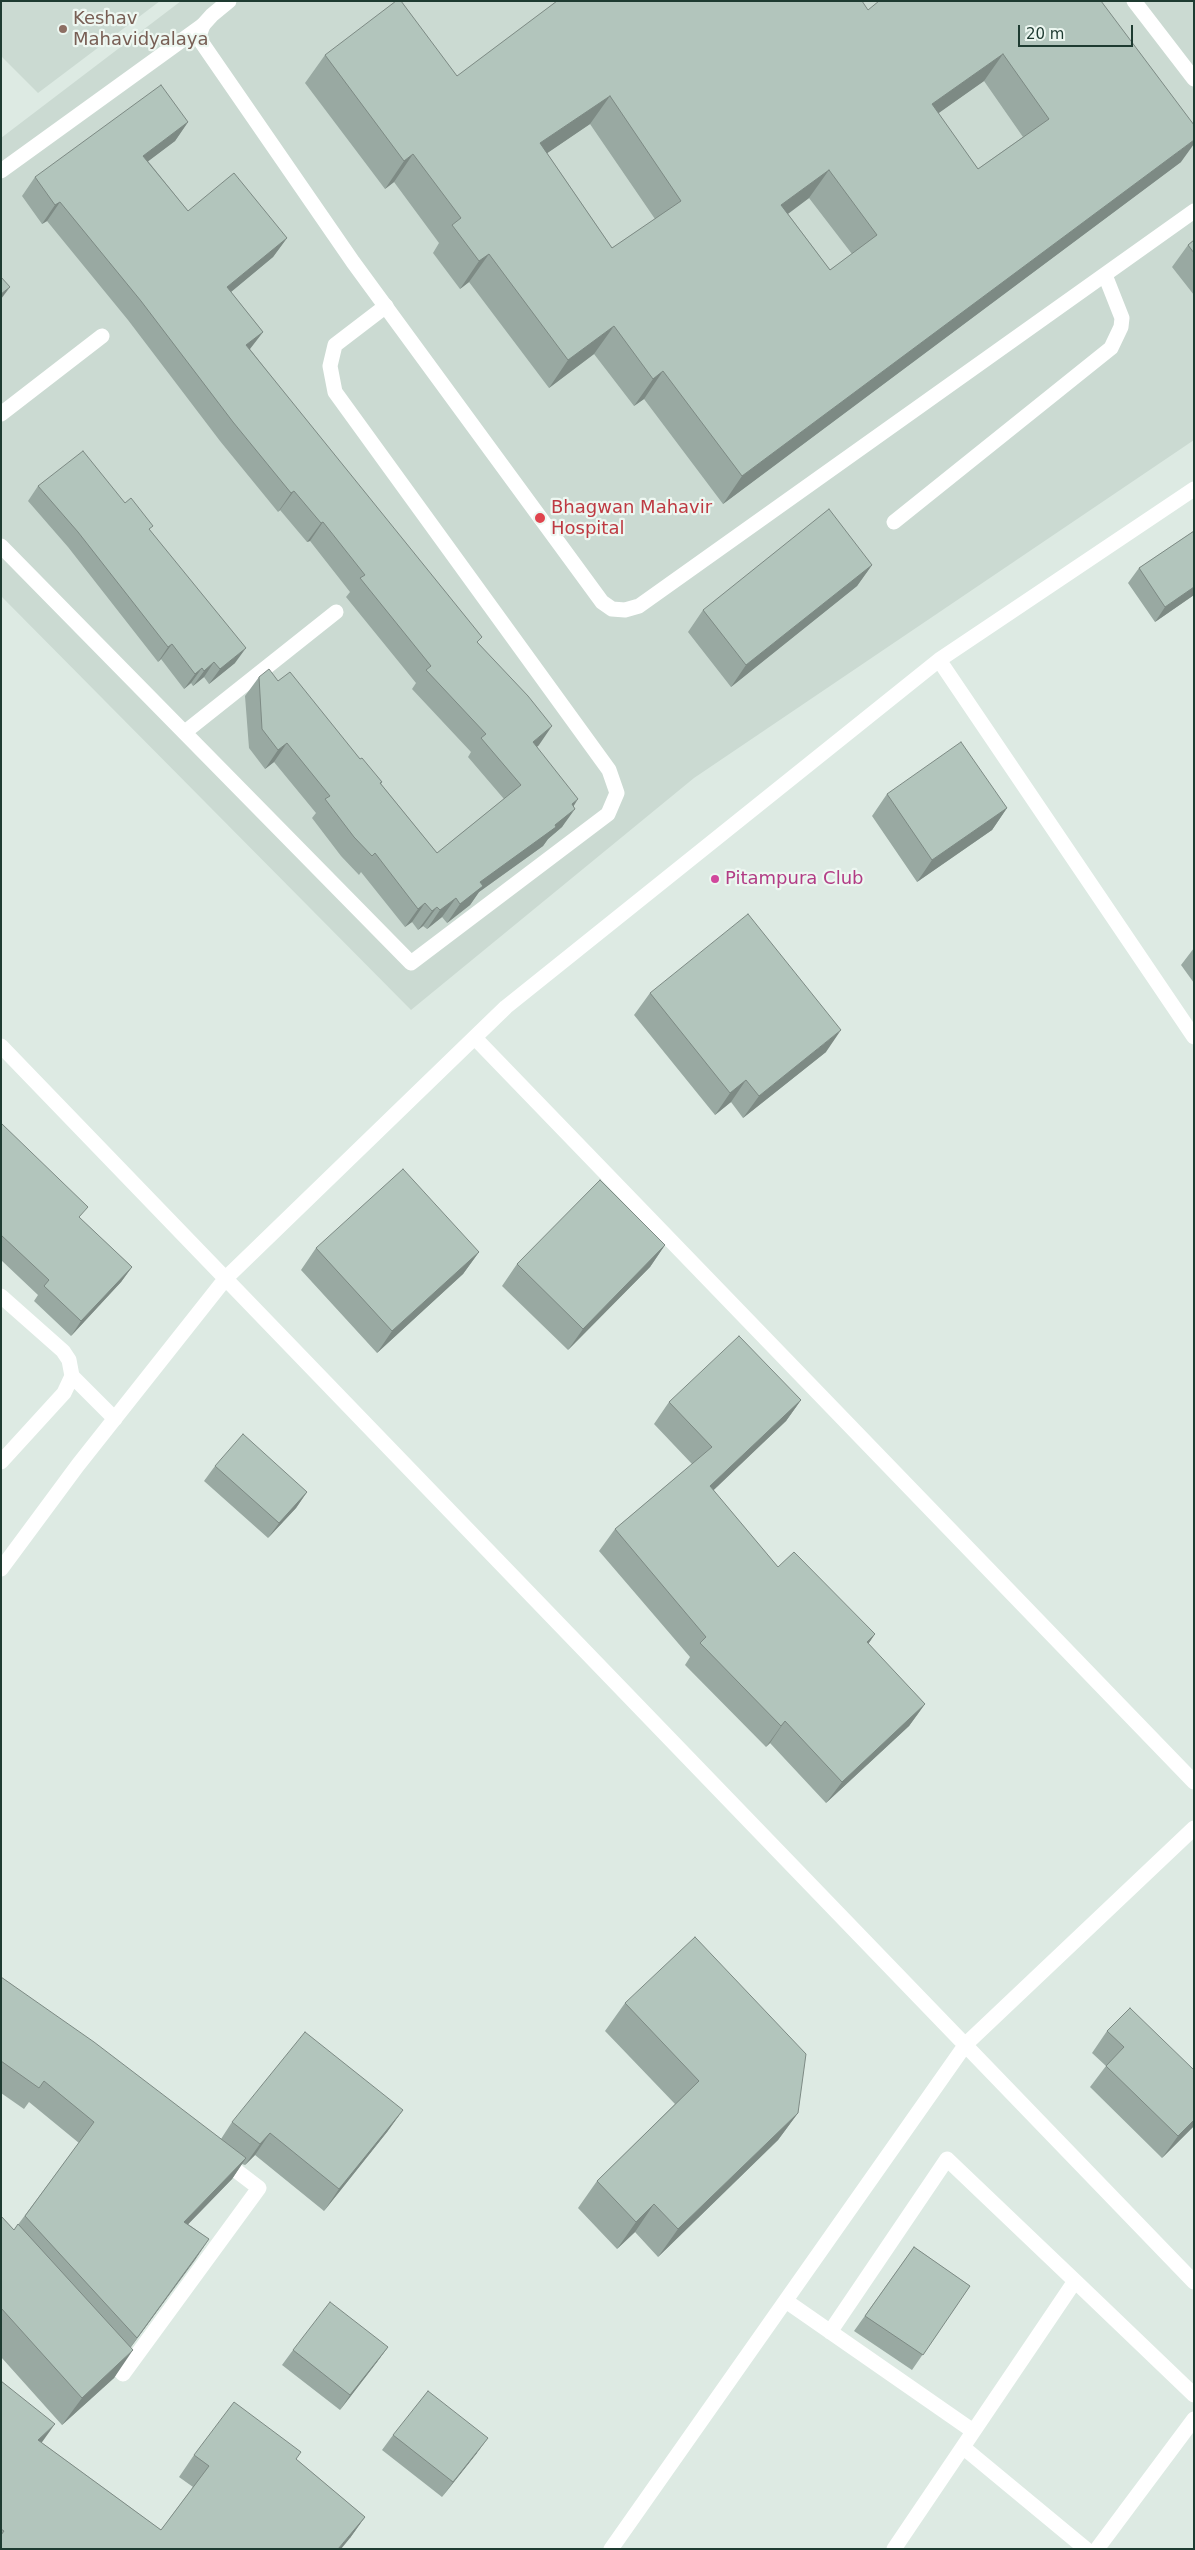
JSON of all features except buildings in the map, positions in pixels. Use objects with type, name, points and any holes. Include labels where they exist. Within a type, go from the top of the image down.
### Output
[{"type":"street","points":[[1,171],[203,25],[229,1]]},
{"type":"street","points":[[1134,1],[1194,78]]},
{"type":"street","points":[[203,25],[199,36],[202,43],[386,306],[602,602],[612,609],[625,610],[639,606],[1194,211]]},
{"type":"street","points":[[894,522],[1111,348],[1121,327],[1122,318],[1105,275]]},
{"type":"street","points":[[1,546],[411,963],[608,814],[617,792],[609,770],[335,392],[330,366],[335,345],[386,306]]},
{"type":"street","points":[[1,414],[102,336]]},
{"type":"street","points":[[1,1569],[78,1465],[226,1278],[506,1007],[939,660],[1194,489]]},
{"type":"street","points":[[185,732],[336,612]]},
{"type":"street","points":[[939,660],[1194,1037]]},
{"type":"street","points":[[475,1038],[1194,1782]]},
{"type":"street","points":[[1,1046],[1194,2282]]},
{"type":"street","points":[[1,1297],[63,1351],[69,1360],[72,1376],[115,1419]]},
{"type":"street","points":[[1,1462],[64,1393],[72,1376]]},
{"type":"street","points":[[611,2549],[966,2044],[1194,1828]]},
{"type":"street","points":[[98,2346],[123,2374],[259,2188],[212,2152]]},
{"type":"street","points":[[830,2332],[947,2159],[1194,2395]]},
{"type":"street","points":[[894,2549],[1075,2281]]},
{"type":"street","points":[[786,2301],[973,2431]]},
{"type":"street","points":[[1097,2549],[1194,2418]]},
{"type":"street","points":[[964,2448],[1086,2549]]},
{"type":"shaded area","name":"Keshav Mahavidyalaya","points":[[1,1],[160,1],[38,93],[1,56]]},
{"type":"shaded area","name":"Bhagwan Mahavir Hospital","points":[[181,1],[1194,1],[1194,440],[694,778],[411,1010],[1,596],[1,138]]},
{"type":"place","name":"Keshav Mahavidyalaya","points":[[63,29]]},
{"type":"place","name":"Bhagwan Mahavir Hospital","points":[[540,518]]},
{"type":"place","name":"Pitampura Club","points":[[715,879]]}]
